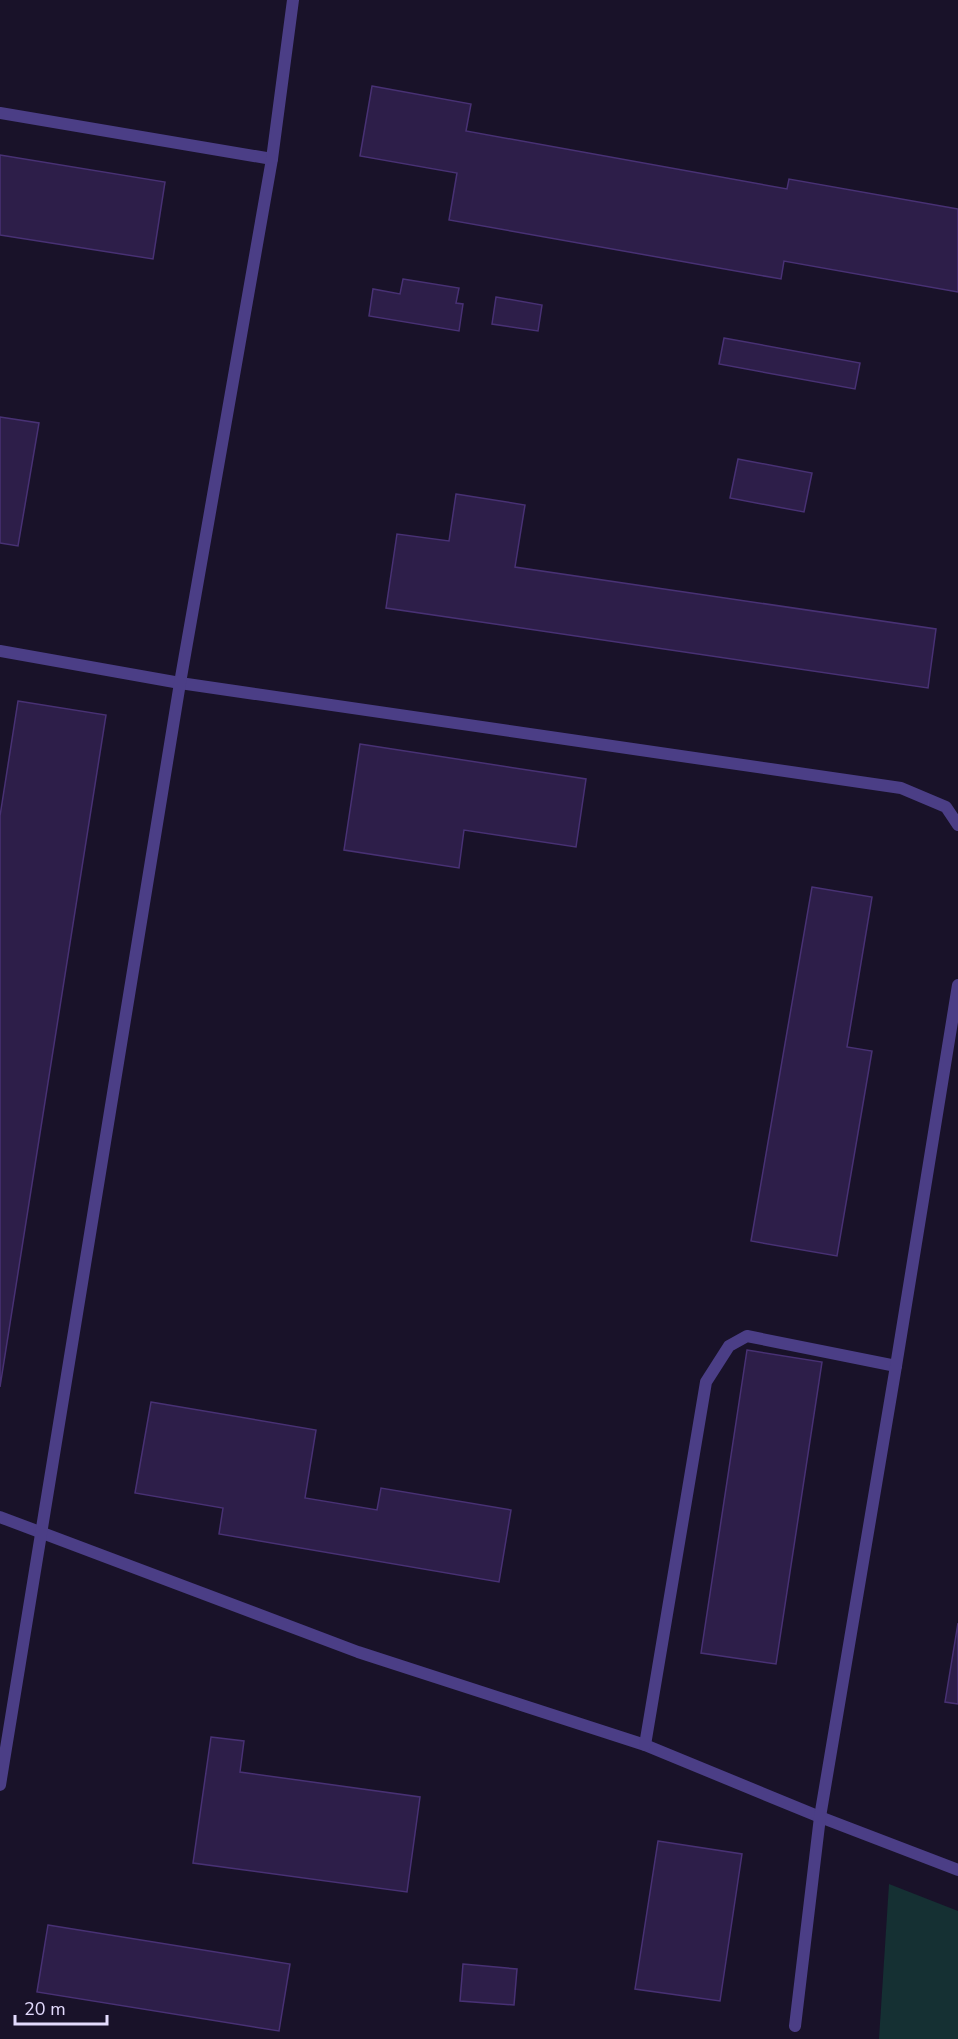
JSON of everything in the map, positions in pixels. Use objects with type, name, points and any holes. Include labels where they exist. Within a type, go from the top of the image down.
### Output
[{"type":"lane","points":[[0,1785],[180,683],[272,159],[293,0]]},
{"type":"lane","points":[[0,113],[272,159]]},
{"type":"lane","points":[[0,651],[180,683],[901,788],[946,807],[958,825]]},
{"type":"lane","points":[[795,2026],[820,1818],[958,985]]},
{"type":"lane","points":[[645,1745],[706,1382],[729,1346],[747,1336],[896,1366]]},
{"type":"lane","points":[[0,1516],[358,1652],[645,1745],[820,1818],[958,1870]]},
{"type":"green space","points":[[889,1884],[958,1911],[958,2039],[879,2039]]},
{"type":"building","points":[[372,86],[471,104],[466,131],[787,189],[789,179],[958,209],[958,292],[784,261],[781,279],[449,220],[457,173],[360,156]]},
{"type":"building","points":[[0,155],[165,182],[153,259],[0,235]]},
{"type":"building","points":[[403,279],[459,288],[456,303],[463,304],[459,331],[369,316],[373,289],[400,294]]},
{"type":"building","points":[[496,297],[542,305],[538,331],[492,324]]},
{"type":"building","points":[[724,338],[860,363],[855,389],[719,364]]},
{"type":"building","points":[[0,417],[39,423],[18,546],[0,543]]},
{"type":"building","points":[[738,459],[812,473],[804,512],[730,498]]},
{"type":"building","points":[[456,494],[525,505],[515,567],[936,629],[928,688],[386,608],[397,534],[449,541]]},
{"type":"building","points":[[18,701],[106,715],[0,1387],[0,816]]},
{"type":"building","points":[[360,744],[586,779],[576,847],[464,830],[459,868],[344,850]]},
{"type":"building","points":[[812,887],[872,897],[847,1047],[872,1051],[837,1256],[751,1241]]},
{"type":"building","points":[[747,1350],[822,1362],[776,1664],[701,1653]]},
{"type":"building","points":[[151,1402],[316,1430],[305,1498],[377,1510],[381,1488],[511,1510],[499,1582],[219,1534],[223,1508],[135,1493]]},
{"type":"building","points":[[958,1623],[958,1704],[945,1702]]},
{"type":"building","points":[[211,1737],[244,1741],[240,1772],[420,1797],[407,1892],[193,1863]]},
{"type":"building","points":[[658,1841],[742,1854],[720,2001],[635,1989]]},
{"type":"building","points":[[48,1925],[290,1964],[279,2031],[37,1992]]},
{"type":"building","points":[[463,1964],[517,1969],[514,2005],[460,2001]]}]
